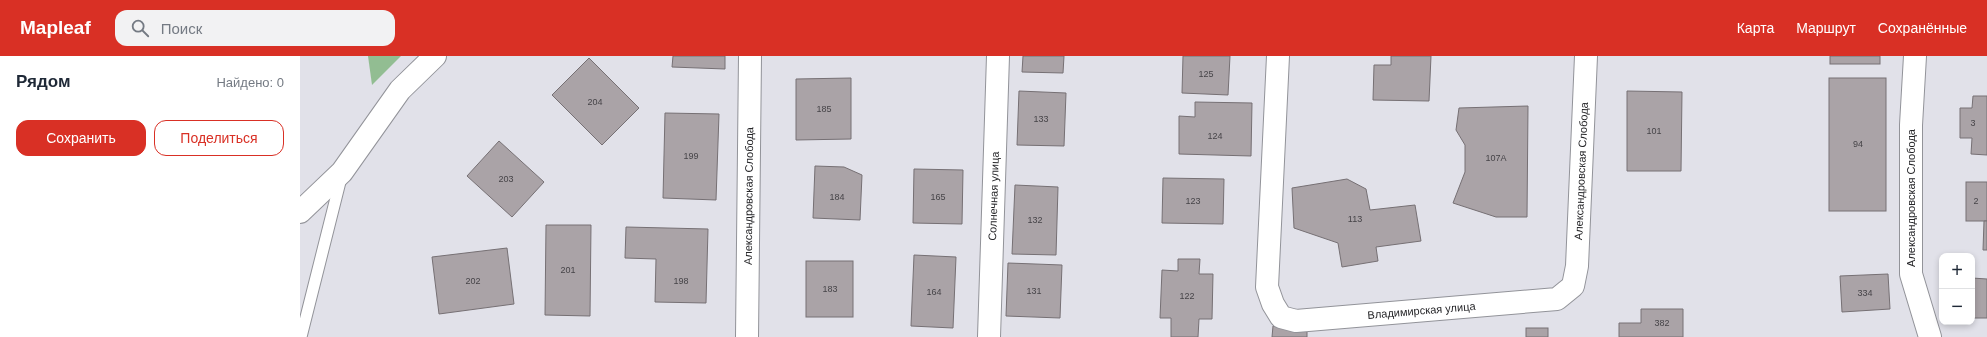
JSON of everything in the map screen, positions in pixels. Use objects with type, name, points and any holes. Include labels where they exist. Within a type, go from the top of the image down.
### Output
[{"type":"street","points":[[300,212],[342,172],[400,90],[435,56]]},
{"type":"street","name":"Александровская Слобода","points":[[747,337],[750,56]]},
{"type":"street","name":"Солнечная улица","points":[[989,337],[998,56]]},
{"type":"street","name":"Владимирская улица","points":[[1278,56],[1267,287],[1272,304],[1281,317],[1296,320],[1557,299],[1573,286]]},
{"type":"street","name":"Александровская Слобода","points":[[1573,286],[1577,266],[1586,56]]},
{"type":"street","name":"Александровская Слобода","points":[[1915,56],[1911,124],[1911,274],[1930,337]]},
{"type":"lane","points":[[301,337],[342,172]]},
{"type":"green space","points":[[368,56],[401,56],[372,85]]},
{"type":"building","points":[[673,56],[725,56],[725,69],[672,67]]},
{"type":"building","points":[[1023,56],[1064,56],[1063,73],[1022,72]]},
{"type":"building","points":[[1183,56],[1230,56],[1228,95],[1182,93]]},
{"type":"building","points":[[1391,56],[1431,56],[1429,101],[1373,100],[1374,65],[1391,65]]},
{"type":"building","points":[[1830,56],[1880,56],[1880,64],[1830,64]]},
{"type":"building","points":[[589,58],[639,108],[602,145],[552,95]]},
{"type":"building","points":[[851,78],[851,139],[796,140],[796,79]]},
{"type":"building","points":[[1829,78],[1886,78],[1886,211],[1829,211]]},
{"type":"building","points":[[1019,91],[1066,93],[1064,146],[1017,145]]},
{"type":"building","points":[[1627,91],[1682,92],[1681,171],[1627,171]]},
{"type":"building","points":[[1973,96],[1987,96],[1987,155],[1971,154],[1972,138],[1960,138],[1960,108],[1972,108]]},
{"type":"building","points":[[1195,102],[1252,103],[1251,156],[1179,154],[1179,116],[1195,117]]},
{"type":"building","points":[[1528,106],[1527,217],[1496,217],[1453,203],[1465,172],[1465,145],[1456,130],[1459,108]]},
{"type":"building","points":[[665,113],[719,114],[716,200],[663,198]]},
{"type":"building","points":[[499,141],[544,182],[512,217],[467,176]]},
{"type":"building","points":[[815,166],[844,167],[862,175],[860,220],[813,218]]},
{"type":"building","points":[[914,169],[963,170],[962,224],[913,223]]},
{"type":"building","points":[[1163,178],[1224,179],[1223,224],[1162,223]]},
{"type":"building","points":[[1347,179],[1366,189],[1370,210],[1415,205],[1421,241],[1376,247],[1378,261],[1342,267],[1338,243],[1294,228],[1292,188]]},
{"type":"building","points":[[1966,182],[1987,182],[1987,221],[1966,221]]},
{"type":"building","points":[[1015,185],[1058,187],[1056,255],[1012,254]]},
{"type":"building","points":[[1984,221],[1987,221],[1987,250],[1983,250]]},
{"type":"building","points":[[546,225],[591,225],[590,316],[545,315]]},
{"type":"building","points":[[626,227],[708,229],[706,303],[655,302],[656,259],[625,258]]},
{"type":"building","points":[[507,248],[514,304],[439,314],[432,257]]},
{"type":"building","points":[[914,255],[956,257],[953,328],[911,326]]},
{"type":"building","points":[[1178,259],[1200,259],[1199,274],[1213,274],[1212,319],[1199,319],[1198,337],[1171,337],[1171,318],[1160,318],[1162,270],[1178,271]]},
{"type":"building","points":[[806,261],[853,261],[853,317],[806,317]]},
{"type":"building","points":[[1008,263],[1062,265],[1060,318],[1006,316]]},
{"type":"building","points":[[1888,274],[1890,309],[1842,312],[1840,276]]},
{"type":"building","points":[[1975,278],[1987,279],[1987,318],[1975,318]]},
{"type":"building","points":[[1641,309],[1683,309],[1683,337],[1619,337],[1619,323],[1641,323]]},
{"type":"building","points":[[1273,326],[1307,329],[1307,337],[1272,337]]},
{"type":"building","points":[[1526,328],[1548,328],[1548,337],[1526,337]]}]
